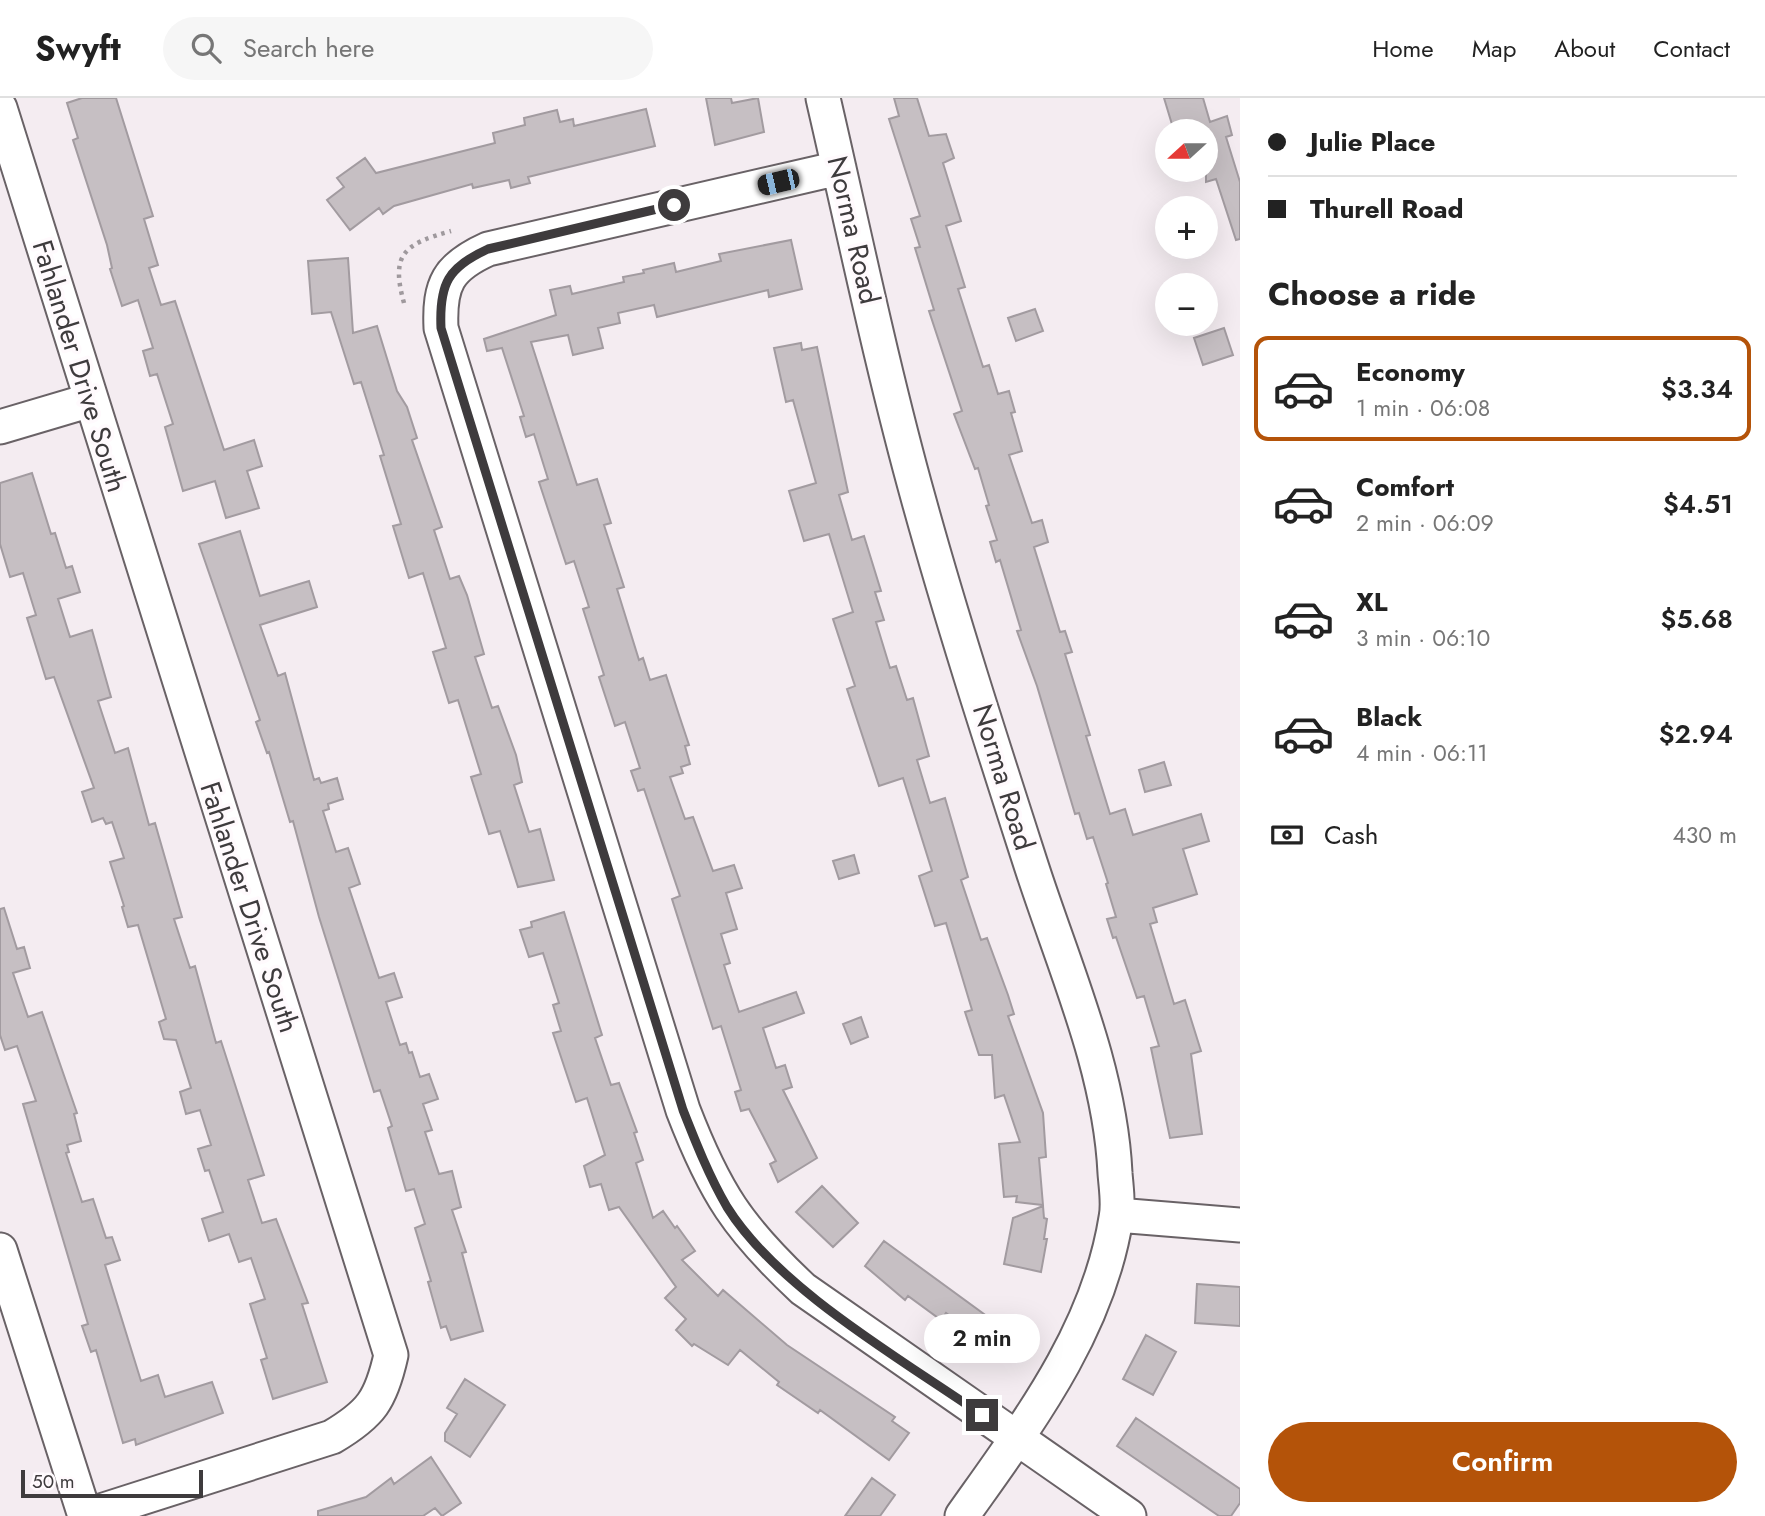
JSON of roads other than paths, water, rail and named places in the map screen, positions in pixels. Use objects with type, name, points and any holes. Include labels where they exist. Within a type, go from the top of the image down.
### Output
[{"type":"street","name":"Norma Road","points":[[823,98],[919,500],[1032,867],[1091,1043],[1107,1108],[1115,1161],[1117,1215],[1099,1286],[1079,1336],[1016,1440],[962,1516]]},
{"type":"street","name":"Fahlander Drive South","points":[[0,108],[391,1355],[383,1390],[376,1400],[362,1419],[332,1437],[85,1516]]},
{"type":"street","points":[[839,168],[488,249],[463,261],[446,283],[440,305],[441,328],[679,1097],[704,1163],[728,1208],[757,1246],[803,1289],[1016,1440],[1129,1516]]},
{"type":"street","points":[[0,428],[91,400]]},
{"type":"street","points":[[1117,1215],[1240,1225]]},
{"type":"street","points":[[0,1250],[85,1516]]}]
